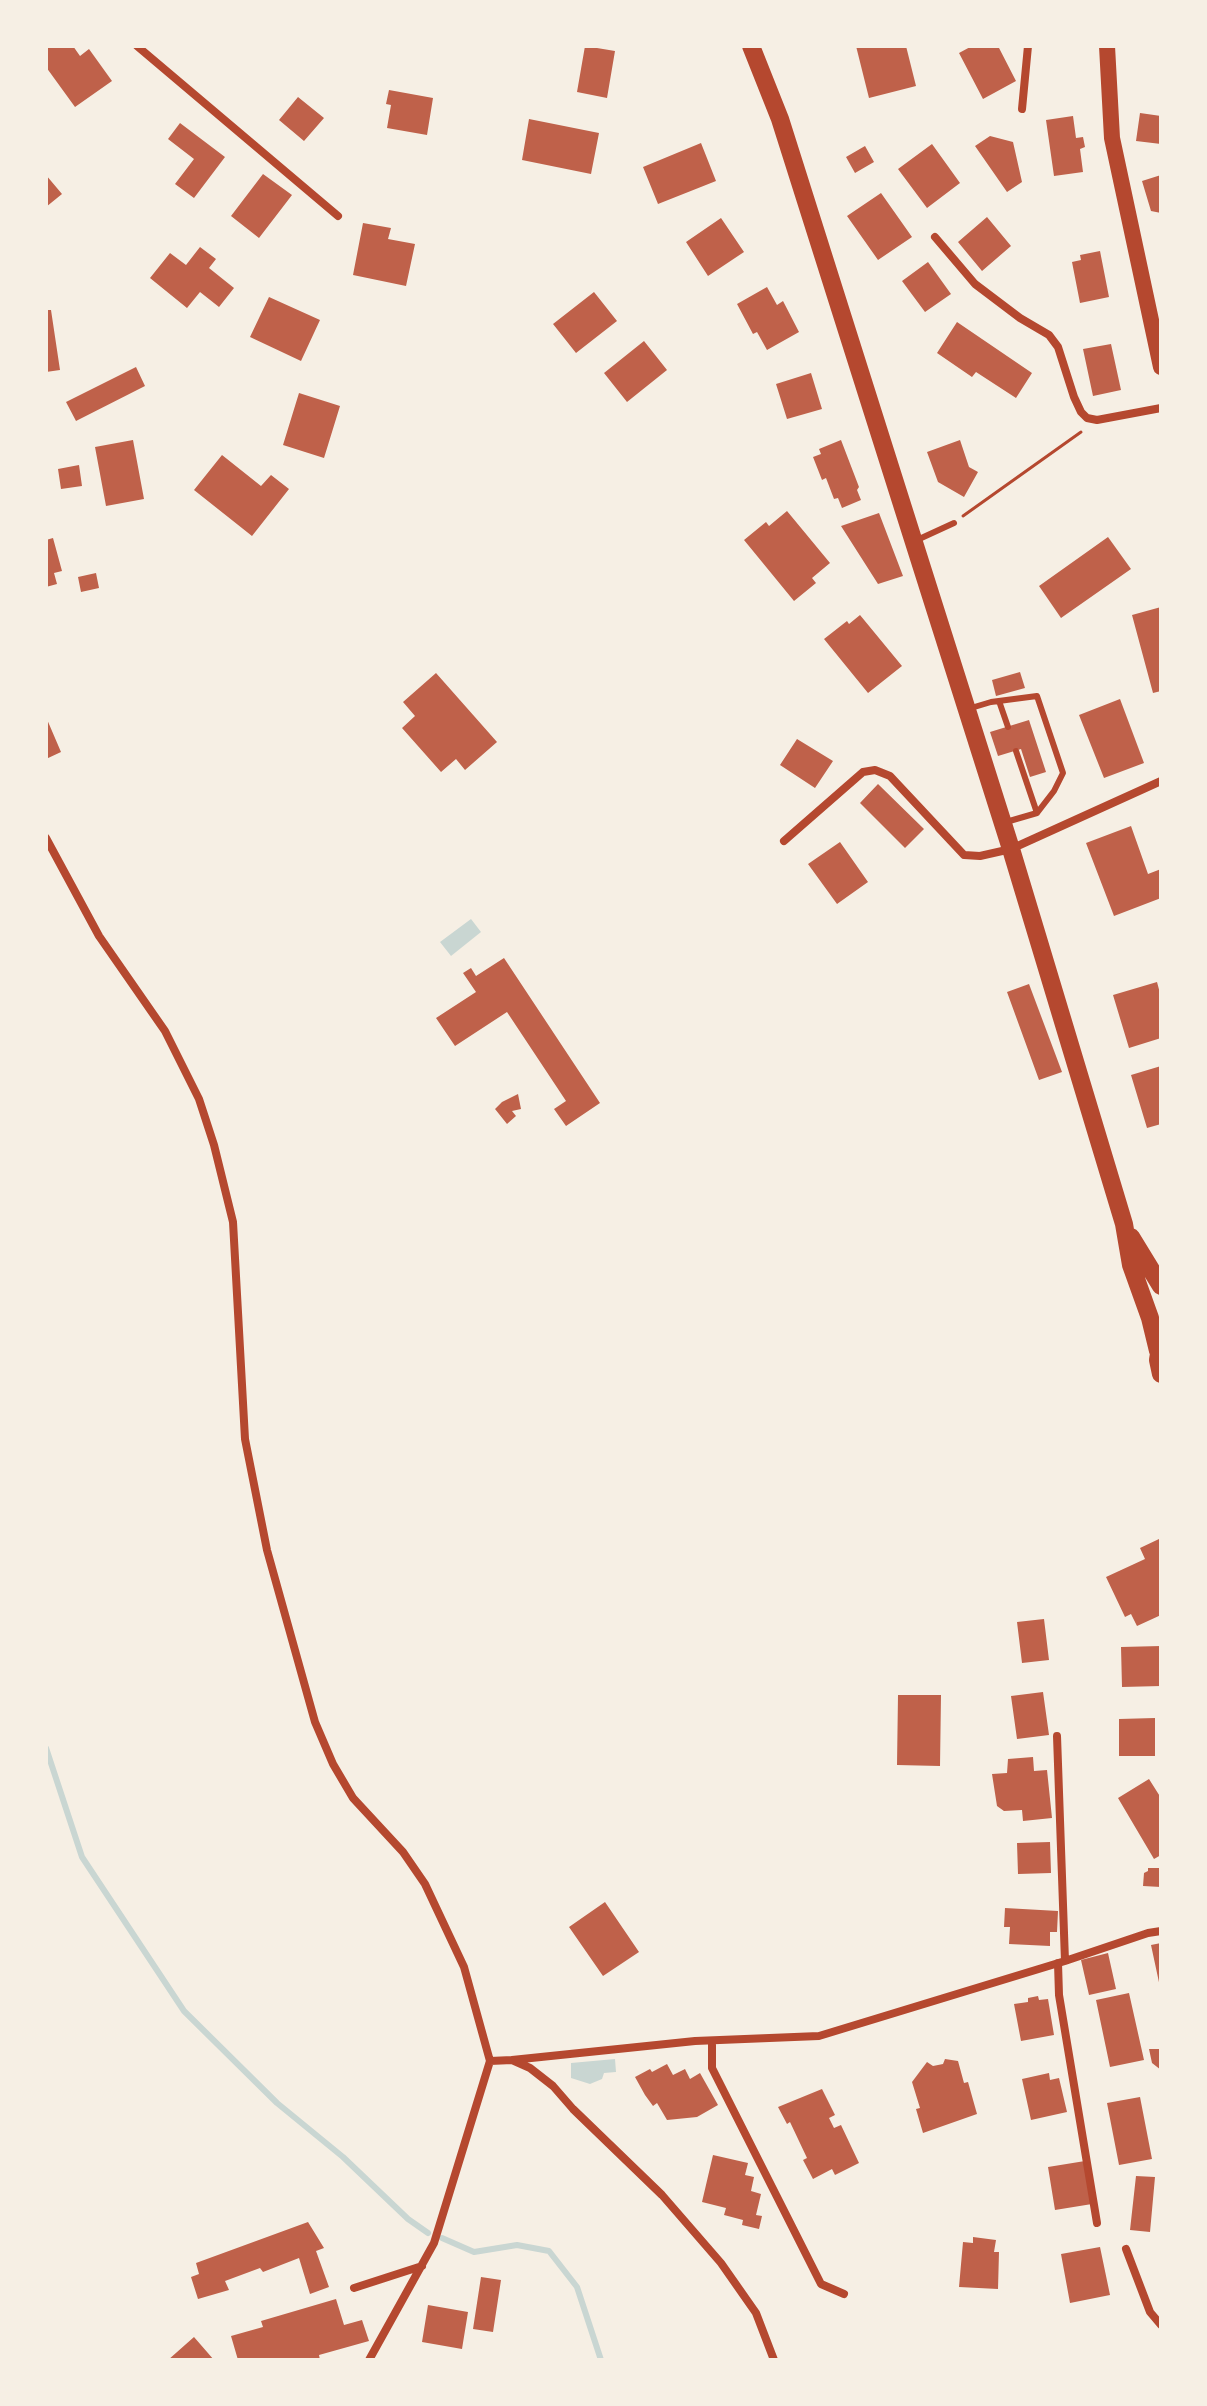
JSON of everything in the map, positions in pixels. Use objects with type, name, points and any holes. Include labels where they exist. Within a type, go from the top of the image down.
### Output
[{"type":"main road","points":[[751,46],[780,119],[1003,823],[1124,1224],[1131,1265],[1160,1346],[1161,1374]]},
{"type":"main road","points":[[1107,46],[1112,138],[1161,367]]},
{"type":"main road","points":[[1124,1224],[1161,1286]]},
{"type":"street","points":[[137,46],[338,216]]},
{"type":"street","points":[[1022,109],[1028,46]]},
{"type":"street","points":[[935,237],[975,284],[1020,318],[1049,335],[1058,347],[1081,412],[1087,418],[1097,420],[1161,408]]},
{"type":"street","points":[[784,841],[863,772],[875,770],[890,776],[964,855],[980,856],[1011,849],[1161,781]]},
{"type":"street","points":[[46,838],[49,850],[99,936],[165,1031],[199,1099],[233,1222],[248,1453],[267,1550],[315,1722],[333,1764],[353,1798],[403,1852],[425,1884],[464,1967],[490,2061],[434,2243],[369,2360]]},
{"type":"street","points":[[1057,1736],[1062,1962],[1059,1995],[1097,2223]]},
{"type":"street","points":[[490,2061],[712,2041],[819,2036],[1161,1931]]},
{"type":"street","points":[[712,2041],[712,2068],[821,2284],[844,2294]]},
{"type":"street","points":[[512,2060],[530,2068],[553,2086],[672,2206],[721,2263],[756,2313],[774,2360]]},
{"type":"street","points":[[1126,2249],[1150,2312],[1161,2325]]},
{"type":"street","points":[[354,2288],[422,2266]]},
{"type":"lane","points":[[913,541],[954,523]]},
{"type":"lane","points":[[967,709],[1037,696],[1063,773],[1037,813],[1003,823]]},
{"type":"lane","points":[[999,701],[1008,727]]},
{"type":"lane","points":[[1016,751],[1037,813]]},
{"type":"path","points":[[954,523],[1097,420]]},
{"type":"shaded area","points":[[471,919],[481,932],[451,956],[440,942]]},
{"type":"shaded area","points":[[615,2059],[616,2072],[604,2073],[602,2079],[590,2084],[571,2078],[571,2063]]},
{"type":"building","points":[[46,46],[73,46],[80,56],[89,49],[112,81],[75,107],[46,67]]},
{"type":"building","points":[[585,46],[615,51],[607,98],[577,92]]},
{"type":"building","points":[[856,46],[906,46],[916,86],[869,98]]},
{"type":"building","points":[[972,46],[998,46],[1016,81],[983,99],[959,53]]},
{"type":"building","points":[[389,90],[433,98],[427,135],[387,128],[391,105],[386,104]]},
{"type":"building","points":[[298,97],[324,118],[304,141],[279,120]]},
{"type":"building","points":[[1140,113],[1161,116],[1161,144],[1136,141]]},
{"type":"building","points":[[1073,116],[1076,138],[1083,137],[1085,147],[1080,149],[1083,172],[1054,176],[1046,120]]},
{"type":"building","points":[[529,119],[599,133],[591,174],[522,160]]},
{"type":"building","points":[[180,123],[225,157],[194,198],[175,184],[194,159],[168,139]]},
{"type":"building","points":[[990,136],[1013,142],[1022,182],[1007,192],[975,146]]},
{"type":"building","points":[[701,143],[716,181],[658,204],[643,167]]},
{"type":"building","points":[[932,144],[960,183],[927,208],[898,169]]},
{"type":"building","points":[[865,146],[874,162],[855,173],[846,157]]},
{"type":"building","points":[[263,174],[292,195],[259,238],[231,216]]},
{"type":"building","points":[[46,175],[62,194],[46,207]]},
{"type":"building","points":[[1161,175],[1161,213],[1151,211],[1142,181]]},
{"type":"building","points":[[881,193],[912,237],[878,260],[847,216]]},
{"type":"building","points":[[987,217],[1011,246],[982,271],[958,242]]},
{"type":"building","points":[[721,218],[744,252],[708,276],[686,242]]},
{"type":"building","points":[[363,223],[391,228],[388,239],[415,244],[406,286],[353,275]]},
{"type":"building","points":[[200,247],[216,259],[209,268],[234,288],[219,307],[200,292],[187,308],[150,278],[170,253],[186,265]]},
{"type":"building","points":[[1100,251],[1109,297],[1080,303],[1072,262],[1081,260],[1080,255]]},
{"type":"building","points":[[928,262],[951,294],[925,312],[902,281]]},
{"type":"building","points":[[767,287],[777,305],[783,301],[799,332],[767,350],[757,332],[753,334],[737,304]]},
{"type":"building","points":[[594,292],[617,321],[576,353],[553,324]]},
{"type":"building","points":[[269,297],[320,320],[301,361],[250,337]]},
{"type":"building","points":[[46,310],[51,310],[60,370],[46,372]]},
{"type":"building","points":[[957,322],[1032,373],[1016,398],[976,372],[972,377],[937,353]]},
{"type":"building","points":[[644,341],[667,370],[627,402],[604,373]]},
{"type":"building","points":[[1111,344],[1121,390],[1093,396],[1083,349]]},
{"type":"building","points":[[136,367],[145,386],[76,421],[66,402]]},
{"type":"building","points":[[811,373],[822,409],[787,419],[776,384]]},
{"type":"building","points":[[299,393],[340,406],[324,458],[283,445]]},
{"type":"building","points":[[133,440],[144,499],[106,506],[95,447]]},
{"type":"building","points":[[841,440],[861,500],[842,508],[838,498],[834,499],[826,478],[822,480],[813,457],[821,454],[819,449]]},
{"type":"building","points":[[960,440],[969,467],[978,472],[964,497],[938,482],[927,452]]},
{"type":"building","points":[[222,455],[261,486],[271,475],[289,489],[252,536],[194,490]]},
{"type":"building","points":[[79,465],[82,486],[61,489],[58,469]]},
{"type":"building","points":[[787,511],[830,563],[812,578],[816,583],[794,601],[744,540],[766,522],[769,526]]},
{"type":"building","points":[[879,513],[903,576],[878,584],[841,526]]},
{"type":"building","points":[[1108,537],[1131,569],[1061,618],[1039,586]]},
{"type":"building","points":[[53,538],[62,571],[54,573],[57,584],[46,587],[46,540]]},
{"type":"building","points":[[96,573],[99,588],[81,592],[78,577]]},
{"type":"building","points":[[1161,607],[1161,691],[1153,693],[1132,615]]},
{"type":"building","points":[[860,615],[902,666],[868,693],[824,639]]},
{"type":"building","points":[[1020,672],[1025,688],[996,696],[992,680]]},
{"type":"building","points":[[436,673],[497,742],[465,770],[456,759],[441,772],[402,728],[415,716],[403,702]]},
{"type":"building","points":[[1120,699],[1144,763],[1104,778],[1079,715]]},
{"type":"building","points":[[46,717],[61,752],[46,759]]},
{"type":"building","points":[[1029,720],[1046,772],[1030,777],[1021,749],[998,756],[990,732]]},
{"type":"building","points":[[797,739],[833,761],[815,788],[780,765]]},
{"type":"building","points":[[878,784],[924,829],[905,848],[860,803]]},
{"type":"building","points":[[1131,826],[1148,874],[1161,869],[1161,898],[1114,916],[1086,843]]},
{"type":"building","points":[[840,842],[868,882],[837,904],[808,864]]},
{"type":"building","points":[[504,958],[600,1103],[566,1126],[554,1109],[566,1101],[507,1012],[455,1046],[436,1018],[476,992],[463,973],[471,968],[476,976]]},
{"type":"building","points":[[1157,982],[1161,997],[1161,1038],[1129,1048],[1113,995]]},
{"type":"building","points":[[1029,984],[1062,1072],[1039,1080],[1007,992]]},
{"type":"building","points":[[1161,1066],[1161,1124],[1147,1128],[1131,1075]]},
{"type":"building","points":[[518,1094],[521,1109],[512,1111],[516,1116],[507,1124],[495,1109]]},
{"type":"building","points":[[1159,1539],[1161,1615],[1137,1626],[1131,1614],[1125,1617],[1106,1577],[1145,1559],[1140,1548]]},
{"type":"building","points":[[1044,1619],[1049,1660],[1022,1663],[1017,1622]]},
{"type":"building","points":[[1161,1646],[1161,1686],[1122,1687],[1121,1647]]},
{"type":"building","points":[[1043,1692],[1049,1735],[1017,1739],[1011,1696]]},
{"type":"building","points":[[898,1695],[941,1695],[940,1766],[897,1765]]},
{"type":"building","points":[[1155,1718],[1155,1756],[1119,1756],[1119,1719]]},
{"type":"building","points":[[1033,1757],[1034,1771],[1047,1770],[1052,1818],[1023,1821],[1022,1810],[1004,1811],[997,1806],[992,1774],[1007,1773],[1008,1759]]},
{"type":"building","points":[[1149,1779],[1161,1798],[1161,1855],[1154,1859],[1118,1798]]},
{"type":"building","points":[[1050,1842],[1051,1873],[1018,1874],[1017,1843]]},
{"type":"building","points":[[1148,1868],[1161,1868],[1161,1887],[1143,1886],[1144,1873]]},
{"type":"building","points":[[605,1902],[639,1952],[603,1976],[569,1927]]},
{"type":"building","points":[[1005,1908],[1058,1911],[1057,1932],[1050,1932],[1050,1946],[1009,1944],[1010,1927],[1004,1927]]},
{"type":"building","points":[[1161,1943],[1161,1987],[1160,1987],[1151,1945]]},
{"type":"building","points":[[1108,1953],[1116,1989],[1089,1995],[1081,1960]]},
{"type":"building","points":[[1129,1993],[1144,2060],[1110,2067],[1096,2000]]},
{"type":"building","points":[[1038,1996],[1039,2000],[1048,1999],[1054,2035],[1021,2041],[1014,2004],[1028,2002],[1028,1998]]},
{"type":"building","points":[[1149,2049],[1161,2049],[1161,2070],[1152,2063]]},
{"type":"building","points":[[945,2059],[958,2061],[977,2114],[923,2133],[912,2082],[927,2062],[933,2066],[943,2064]]},
{"type":"building","points":[[667,2064],[673,2075],[685,2069],[690,2079],[700,2073],[718,2105],[697,2117],[667,2120],[657,2103],[653,2106],[635,2077]]},
{"type":"building","points":[[1049,2073],[1050,2080],[1059,2078],[1067,2112],[1031,2120],[1022,2079]]},
{"type":"building","points":[[822,2089],[835,2115],[829,2118],[834,2128],[841,2125],[859,2163],[835,2175],[832,2169],[813,2179],[790,2122],[787,2124],[778,2107]]},
{"type":"building","points":[[1140,2097],[1152,2159],[1119,2165],[1107,2103]]},
{"type":"building","points":[[713,2155],[748,2163],[745,2175],[754,2177],[751,2191],[761,2194],[756,2215],[762,2216],[759,2229],[742,2225],[743,2220],[724,2215],[726,2208],[702,2202]]},
{"type":"building","points":[[1085,2161],[1092,2204],[1055,2210],[1048,2167]]},
{"type":"building","points":[[1136,2176],[1155,2177],[1150,2232],[1130,2230]]},
{"type":"building","points":[[308,2222],[324,2248],[316,2251],[329,2287],[310,2294],[299,2258],[263,2272],[260,2268],[225,2281],[229,2290],[198,2299],[191,2277],[199,2274],[196,2263]]},
{"type":"building","points":[[973,2237],[996,2240],[994,2252],[999,2252],[998,2289],[959,2287],[963,2242],[973,2243]]},
{"type":"building","points":[[1100,2247],[1110,2295],[1070,2303],[1061,2254]]},
{"type":"building","points":[[481,2277],[501,2280],[493,2332],[473,2329]]},
{"type":"building","points":[[336,2299],[344,2325],[362,2320],[369,2341],[319,2355],[320,2360],[238,2360],[231,2336],[263,2327],[261,2321]]},
{"type":"building","points":[[428,2305],[468,2312],[462,2349],[422,2342]]},
{"type":"building","points":[[194,2337],[214,2360],[168,2360]]},
{"type":"waterway","points":[[46,1748],[82,1857],[184,2011],[277,2103],[343,2157],[408,2219],[428,2233]]},
{"type":"waterway","points":[[442,2238],[474,2252],[517,2245],[549,2251],[577,2287],[601,2360]]}]
